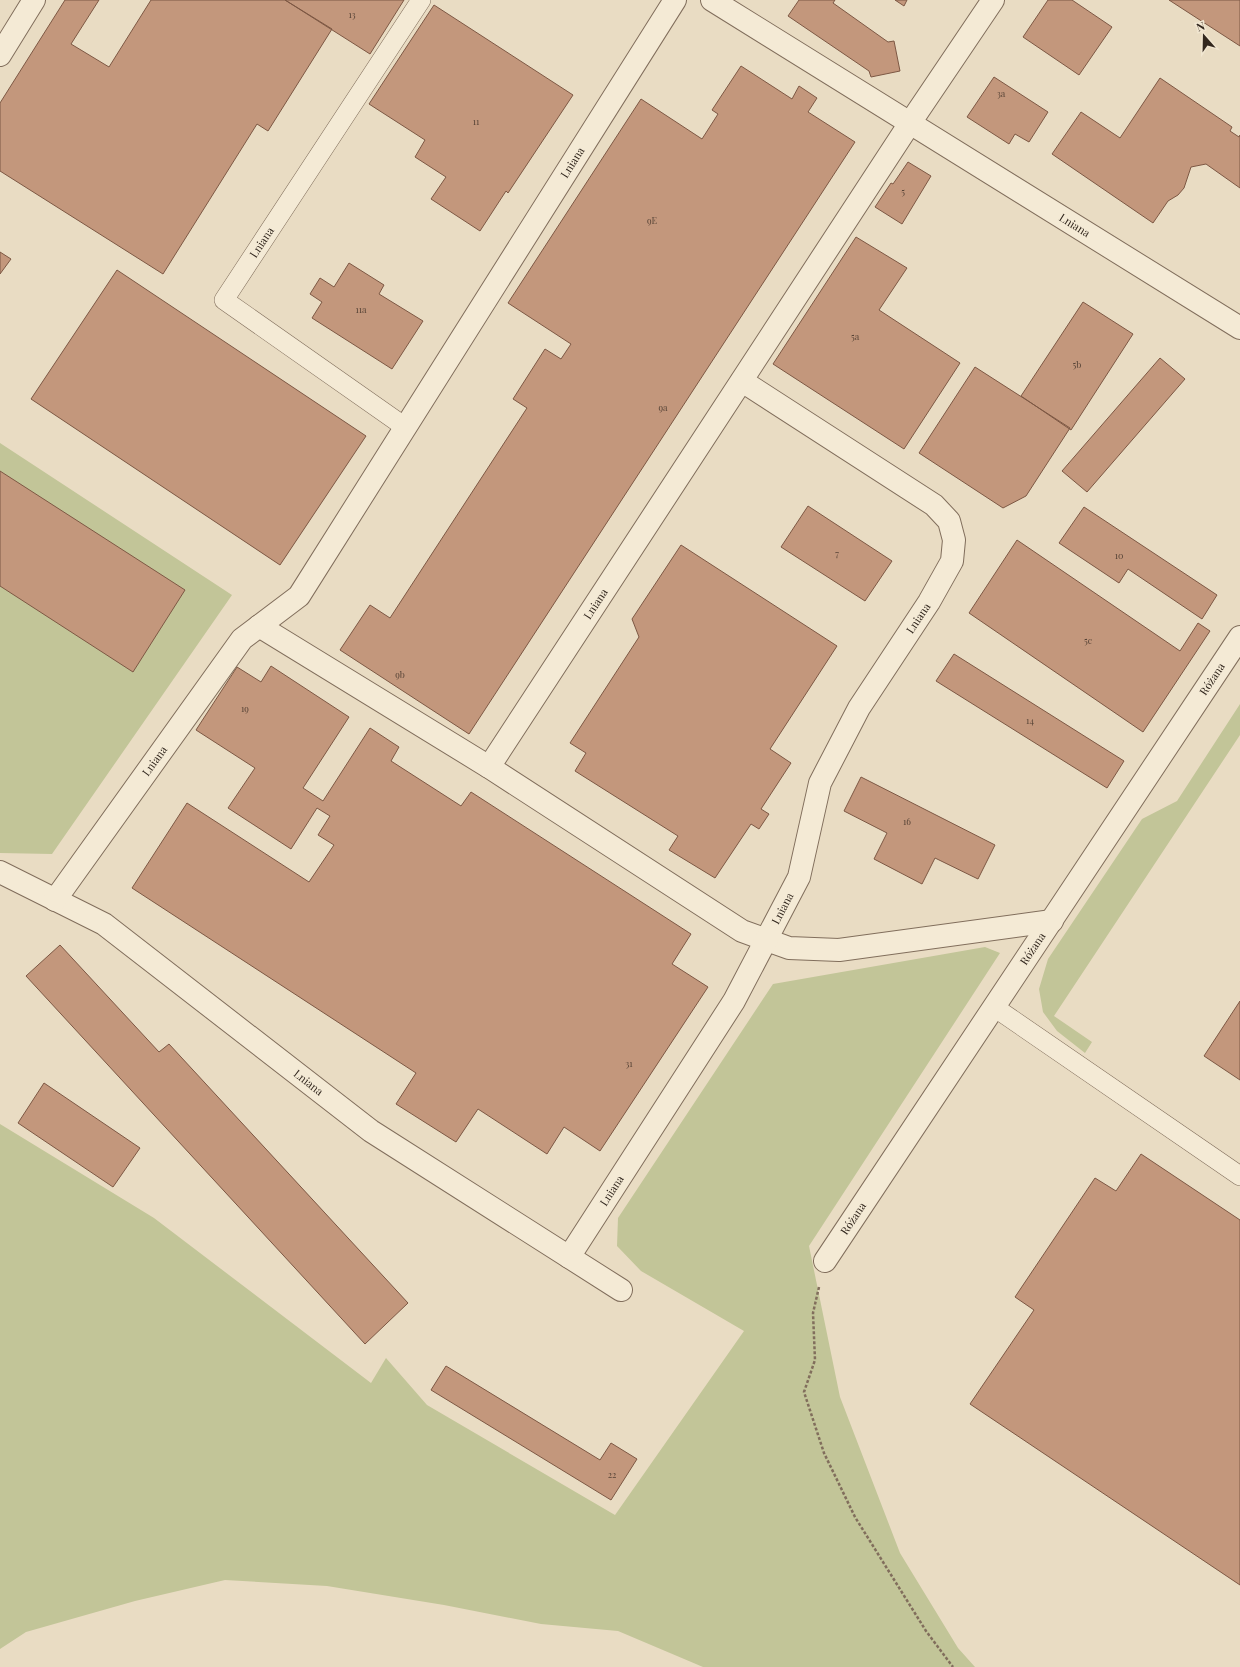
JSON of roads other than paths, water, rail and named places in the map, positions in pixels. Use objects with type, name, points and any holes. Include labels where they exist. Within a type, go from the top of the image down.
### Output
[{"type":"street","points":[[0,55],[34,0]]},
{"type":"street","name":"Lniana","points":[[55,900],[242,639],[299,596],[675,0]]},
{"type":"street","name":"Lniana","points":[[712,0],[1240,328]]},
{"type":"street","name":"Lniana","points":[[489,767],[910,123],[993,0]]},
{"type":"street","name":"Lniana","points":[[568,1257],[734,1001],[799,877],[820,783],[859,708],[933,595],[952,561],[954,540],[949,521],[934,505],[742,381]]},
{"type":"street","points":[[259,626],[489,767],[742,931],[789,948],[839,950],[1052,921]]},
{"type":"street","name":"Różana","points":[[825,1261],[1240,637]]},
{"type":"street","name":"Lniana","points":[[0,872],[104,924],[371,1131],[621,1290]]},
{"type":"lane","name":"Lniana","points":[[405,427],[224,300],[421,0]]},
{"type":"lane","points":[[994,1007],[1240,1176]]}]
